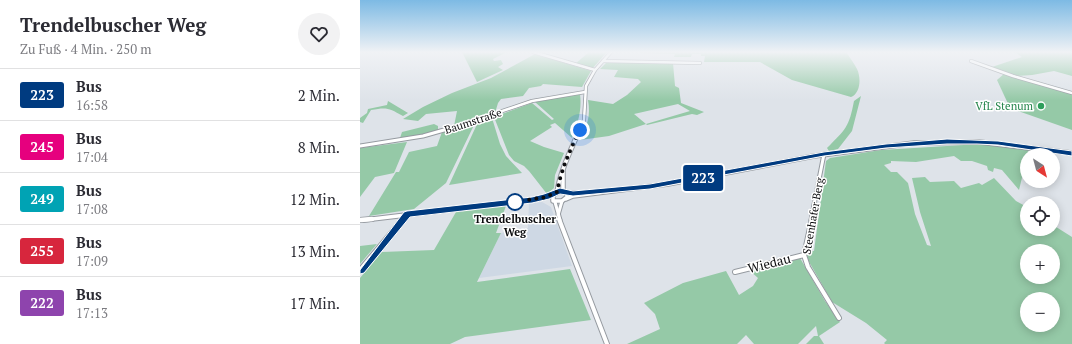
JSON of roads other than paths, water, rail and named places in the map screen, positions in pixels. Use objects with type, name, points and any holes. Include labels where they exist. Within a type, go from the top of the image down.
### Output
[{"type":"street","points":[[588,68],[595,70],[586,86],[584,120],[559,180],[553,201],[607,344]]},
{"type":"street","points":[[991,68],[1072,93]]},
{"type":"street","name":"Baumstraße","points":[[360,146],[423,136],[488,117],[532,101],[585,92]]},
{"type":"street","points":[[360,220],[532,200],[564,200],[573,196],[680,182],[824,154],[876,147],[958,141],[998,143],[1072,154]]},
{"type":"street","name":"Steenhafer Berg","points":[[824,154],[804,255],[808,267],[839,318]]},
{"type":"street","points":[[558,215],[564,200],[565,192],[563,170]]},
{"type":"street","points":[[532,200],[555,193],[617,191]]},
{"type":"street","points":[[360,270],[407,214]]},
{"type":"street","name":"Wiedau","points":[[735,272],[804,255]]},
{"type":"place","name":"VfL Stenum","points":[[1041,106]]},
{"type":"place","name":"Trendelbuscher Weg","points":[[515,202]]}]
